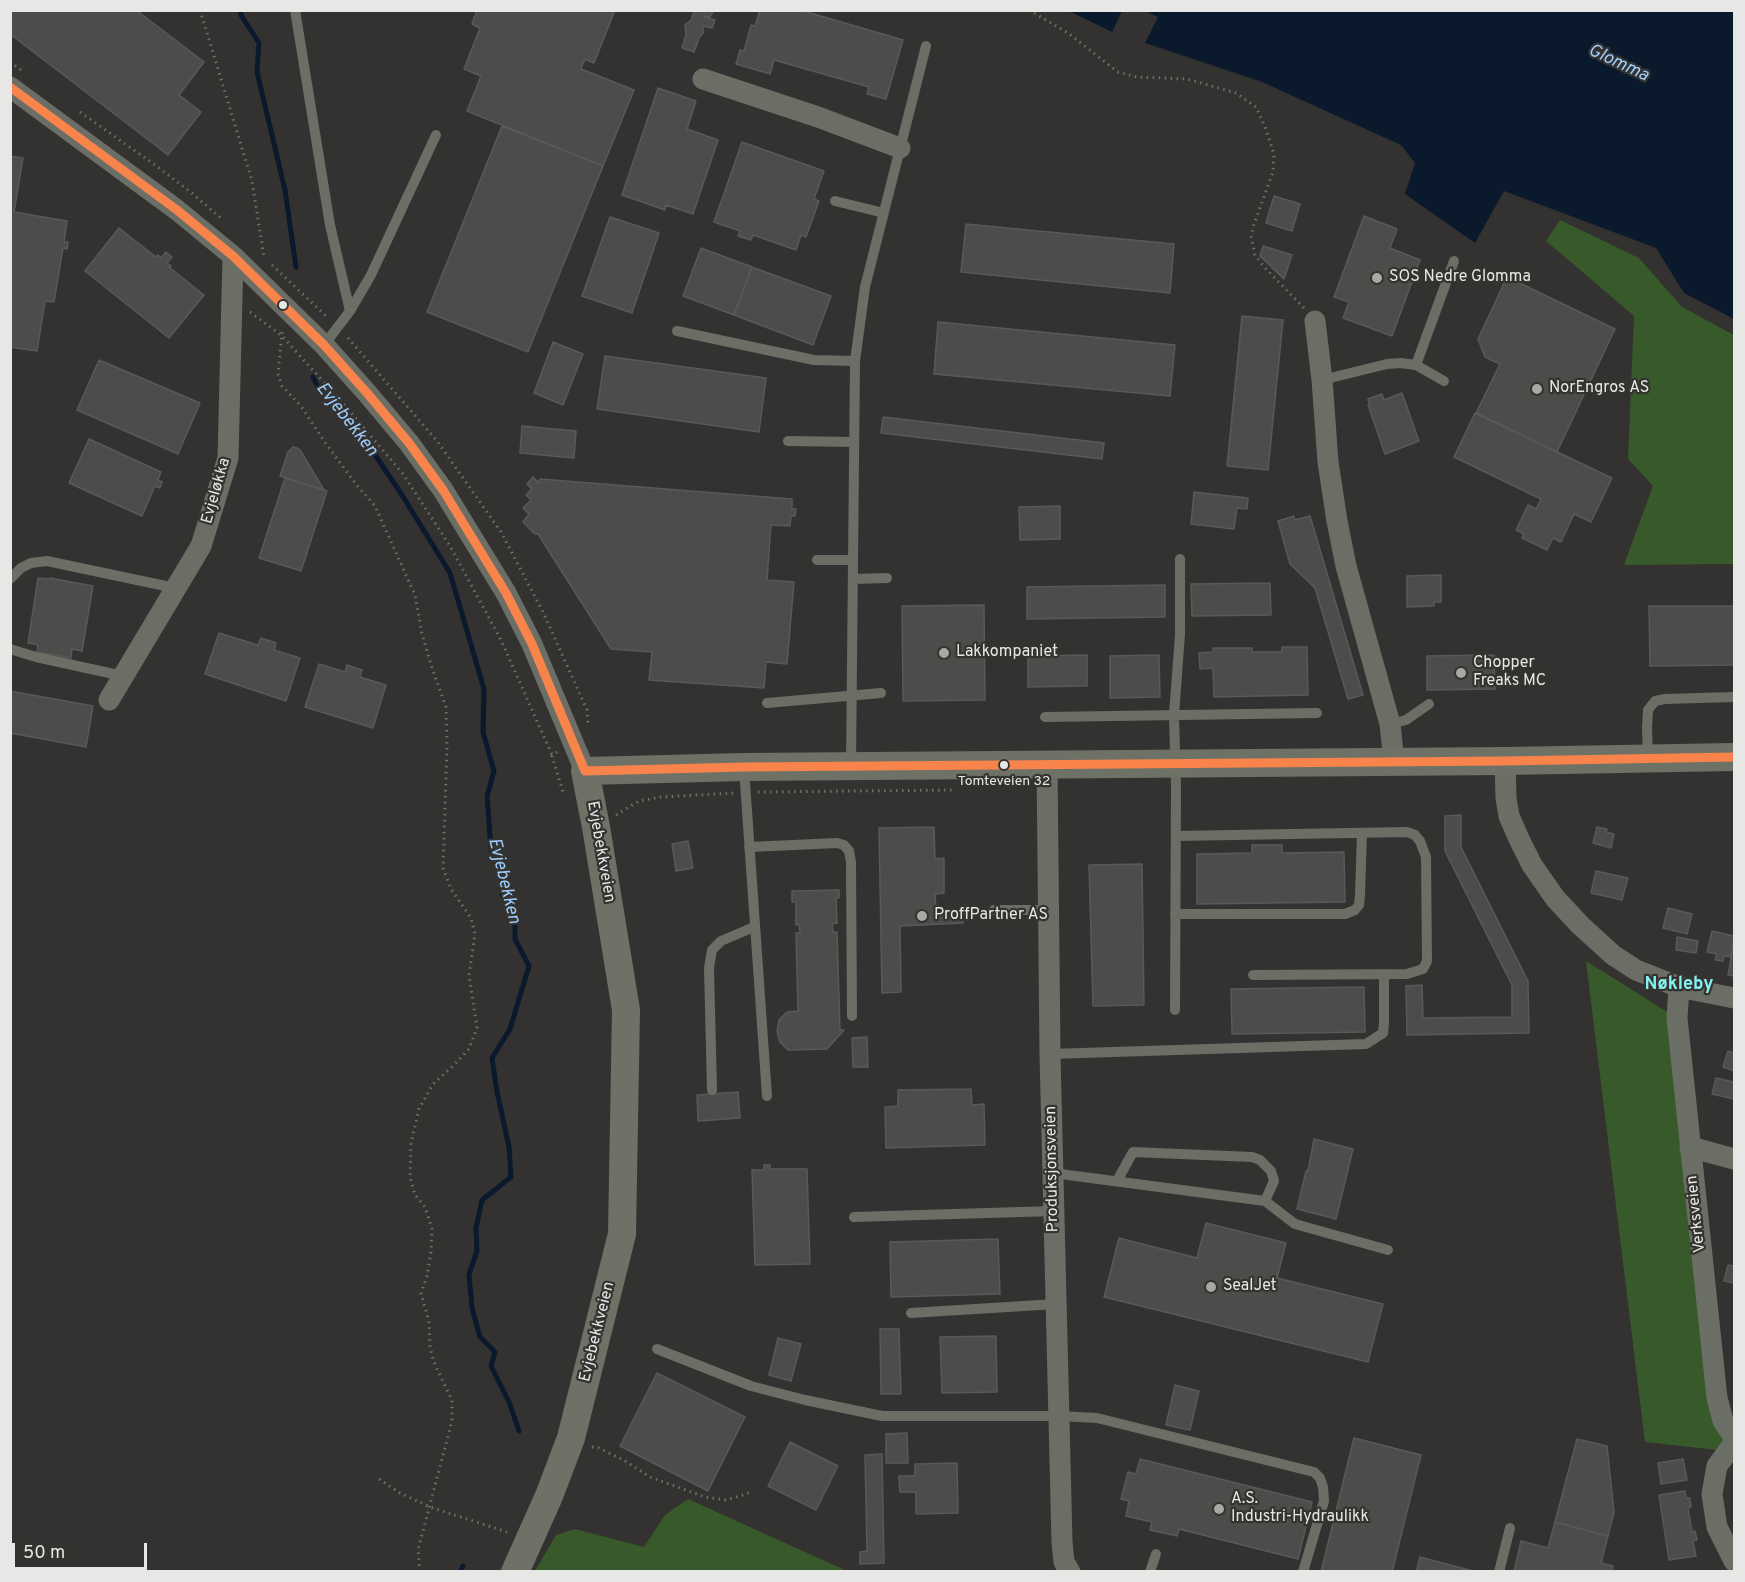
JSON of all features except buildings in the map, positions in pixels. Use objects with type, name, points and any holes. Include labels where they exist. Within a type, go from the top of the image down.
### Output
[{"type":"street","points":[[703,79],[818,117],[900,148]]},
{"type":"street","name":"Evjebekkveien","points":[[18,80],[232,256],[324,345],[409,443],[475,541],[506,593],[532,644],[585,771],[597,827],[626,1010],[622,1234],[572,1438],[515,1572]]},
{"type":"street","name":"Evjeløkka","points":[[110,700],[201,546],[228,458],[232,256]]},
{"type":"street","points":[[1315,321],[1328,462],[1337,521],[1349,577],[1390,724],[1394,762]]},
{"type":"street","points":[[585,771],[745,780],[851,767],[1734,757]]},
{"type":"street","points":[[1505,761],[1509,816],[1532,865],[1555,898],[1580,925],[1613,955],[1636,970],[1679,987],[1734,998]]},
{"type":"street","name":"Produksjonsveien","points":[[1047,764],[1050,1054],[1062,1542],[1064,1562],[1070,1572]]},
{"type":"street","name":"Verksveien","points":[[1679,987],[1677,1018],[1717,1398],[1723,1421],[1734,1437]]},
{"type":"street","points":[[1690,1147],[1734,1159]]},
{"type":"street","points":[[1734,1443],[1717,1466],[1712,1494],[1717,1527],[1734,1561]]},
{"type":"lane","points":[[295,10],[330,225],[350,311]]},
{"type":"lane","points":[[851,767],[855,361],[865,287],[926,46]]},
{"type":"lane","points":[[324,345],[350,311],[371,275],[436,135]]},
{"type":"lane","points":[[835,201],[884,213]]},
{"type":"lane","points":[[1416,365],[1454,261]]},
{"type":"lane","points":[[677,331],[814,360],[855,361]]},
{"type":"lane","points":[[1322,380],[1387,364],[1401,363],[1416,365],[1444,381]]},
{"type":"lane","points":[[788,441],[854,442]]},
{"type":"lane","points":[[1175,1010],[1174,715],[1179,634],[1180,559]]},
{"type":"lane","points":[[817,560],[853,560]]},
{"type":"lane","points":[[10,579],[21,568],[31,563],[47,561],[175,588]]},
{"type":"lane","points":[[853,579],[887,578]]},
{"type":"lane","points":[[10,649],[123,676]]},
{"type":"lane","points":[[767,703],[881,693]]},
{"type":"lane","points":[[1647,758],[1648,710],[1655,701],[1734,697]]},
{"type":"lane","points":[[1390,724],[1406,720],[1429,704]]},
{"type":"lane","points":[[1045,717],[1317,712]]},
{"type":"lane","points":[[745,780],[767,1096]]},
{"type":"lane","points":[[1176,837],[1407,832],[1415,835],[1420,841],[1426,857],[1427,961],[1423,969],[1407,974],[1253,975]]},
{"type":"lane","points":[[1175,914],[1345,914],[1355,910],[1359,905],[1360,895],[1362,833]]},
{"type":"lane","points":[[749,847],[837,843],[844,845],[849,851],[852,1016]]},
{"type":"lane","points":[[994,910],[1049,910]]},
{"type":"lane","points":[[712,1090],[709,968],[712,950],[721,941],[754,927]]},
{"type":"lane","points":[[1050,1054],[1366,1044],[1383,1033],[1384,974]]},
{"type":"lane","points":[[1117,1181],[1133,1152],[1252,1157],[1260,1160],[1271,1171],[1274,1181],[1266,1201]]},
{"type":"lane","points":[[1053,1173],[1266,1201],[1295,1224],[1388,1250]]},
{"type":"lane","points":[[854,1217],[1054,1211]]},
{"type":"lane","points":[[911,1313],[1056,1304]]},
{"type":"lane","points":[[657,1349],[751,1386],[882,1416],[1097,1418],[1314,1472],[1320,1478],[1324,1500],[1303,1572]]},
{"type":"lane","points":[[1499,1572],[1510,1528]]},
{"type":"lane","points":[[1150,1572],[1156,1554]]},
{"type":"path","points":[[200,10],[252,181],[264,257],[255,249]]},
{"type":"path","points":[[1029,10],[1068,33],[1118,72],[1137,77],[1187,79],[1236,93],[1256,107],[1274,154],[1274,172],[1251,236],[1255,255],[1315,321]]},
{"type":"path","points":[[10,62],[18,80]]},
{"type":"path","points":[[79,111],[193,194],[229,225]]},
{"type":"path","points":[[272,265],[337,327],[437,441],[501,532],[543,612],[587,710],[588,731],[552,756]]},
{"type":"path","points":[[232,298],[282,336],[403,474],[444,537],[501,640],[552,756],[566,801]]},
{"type":"path","points":[[287,309],[278,374],[282,386],[301,406],[355,483],[375,506],[414,595],[422,634],[446,707],[443,867],[451,890],[471,918],[475,934],[470,975],[477,1028],[469,1049],[433,1084],[419,1109],[411,1143],[410,1177],[414,1195],[424,1207],[432,1229],[428,1268],[421,1294],[429,1321],[430,1348],[435,1365],[452,1400],[452,1421],[418,1550],[420,1572]]},
{"type":"path","points":[[597,827],[639,801],[745,780],[955,790]]},
{"type":"path","points":[[567,1449],[584,1446],[599,1448],[650,1477],[705,1497],[726,1500],[752,1491]]},
{"type":"path","points":[[379,1479],[400,1493],[430,1507],[508,1532],[505,1540]]},
{"type":"green space","points":[[1560,220],[1639,258],[1682,307],[1734,335],[1734,564],[1624,565],[1653,486],[1628,459],[1634,316],[1546,241]]},
{"type":"green space","points":[[1586,961],[1677,1018],[1717,1398],[1734,1437],[1717,1450],[1645,1442]]},
{"type":"green space","points":[[688,1499],[847,1571],[535,1571],[556,1535],[575,1529],[644,1547],[665,1515]]},
{"type":"water","points":[[1122,10],[1112,32],[1069,11]]},
{"type":"water","name":"Glomma","points":[[1145,11],[1734,11],[1734,319],[1684,293],[1656,248],[1504,191],[1475,243],[1405,194],[1415,163],[1401,145],[1262,82],[1145,43],[1158,17]]},
{"type":"waterway","name":"Evjebekken","points":[[240,10],[259,43],[257,72],[285,190],[296,267]]},
{"type":"waterway","name":"Evjebekken","points":[[313,377],[321,393],[357,428],[450,573],[484,689],[483,732],[494,771],[487,796],[491,848],[502,881],[502,894],[515,917],[515,939],[529,966],[510,1029],[492,1058],[509,1147],[511,1177],[482,1200],[476,1228],[477,1251],[469,1274],[472,1308],[480,1337],[495,1352],[491,1366],[509,1402],[519,1431]]},
{"type":"waterway","name":"Evjebekken","points":[[460,1572],[463,1566]]},
{"type":"transit line","points":[[10,87],[177,210],[233,256],[324,345],[367,393],[409,443],[443,490],[506,593],[532,644],[585,771]]},
{"type":"transit line","points":[[585,771],[744,767],[1734,757]]},
{"type":"place","name":"SOS Nedre Glomma","points":[[1377,278]]},
{"type":"place","name":"NorEngros AS","points":[[1537,389]]},
{"type":"place","name":"Lakkompaniet","points":[[944,653]]},
{"type":"place","name":"Chopper Freaks MC","points":[[1461,673]]},
{"type":"place","name":"Tomteveien 32","points":[[1004,765]]},
{"type":"place","name":"ProffPartner AS","points":[[922,916]]},
{"type":"place","name":"SealJet","points":[[1211,1287]]},
{"type":"place","name":"A.S. Industri-Hydraulikk","points":[[1219,1509]]},
{"type":"district","name":"Nøkleby","points":[[1679,985]]}]
